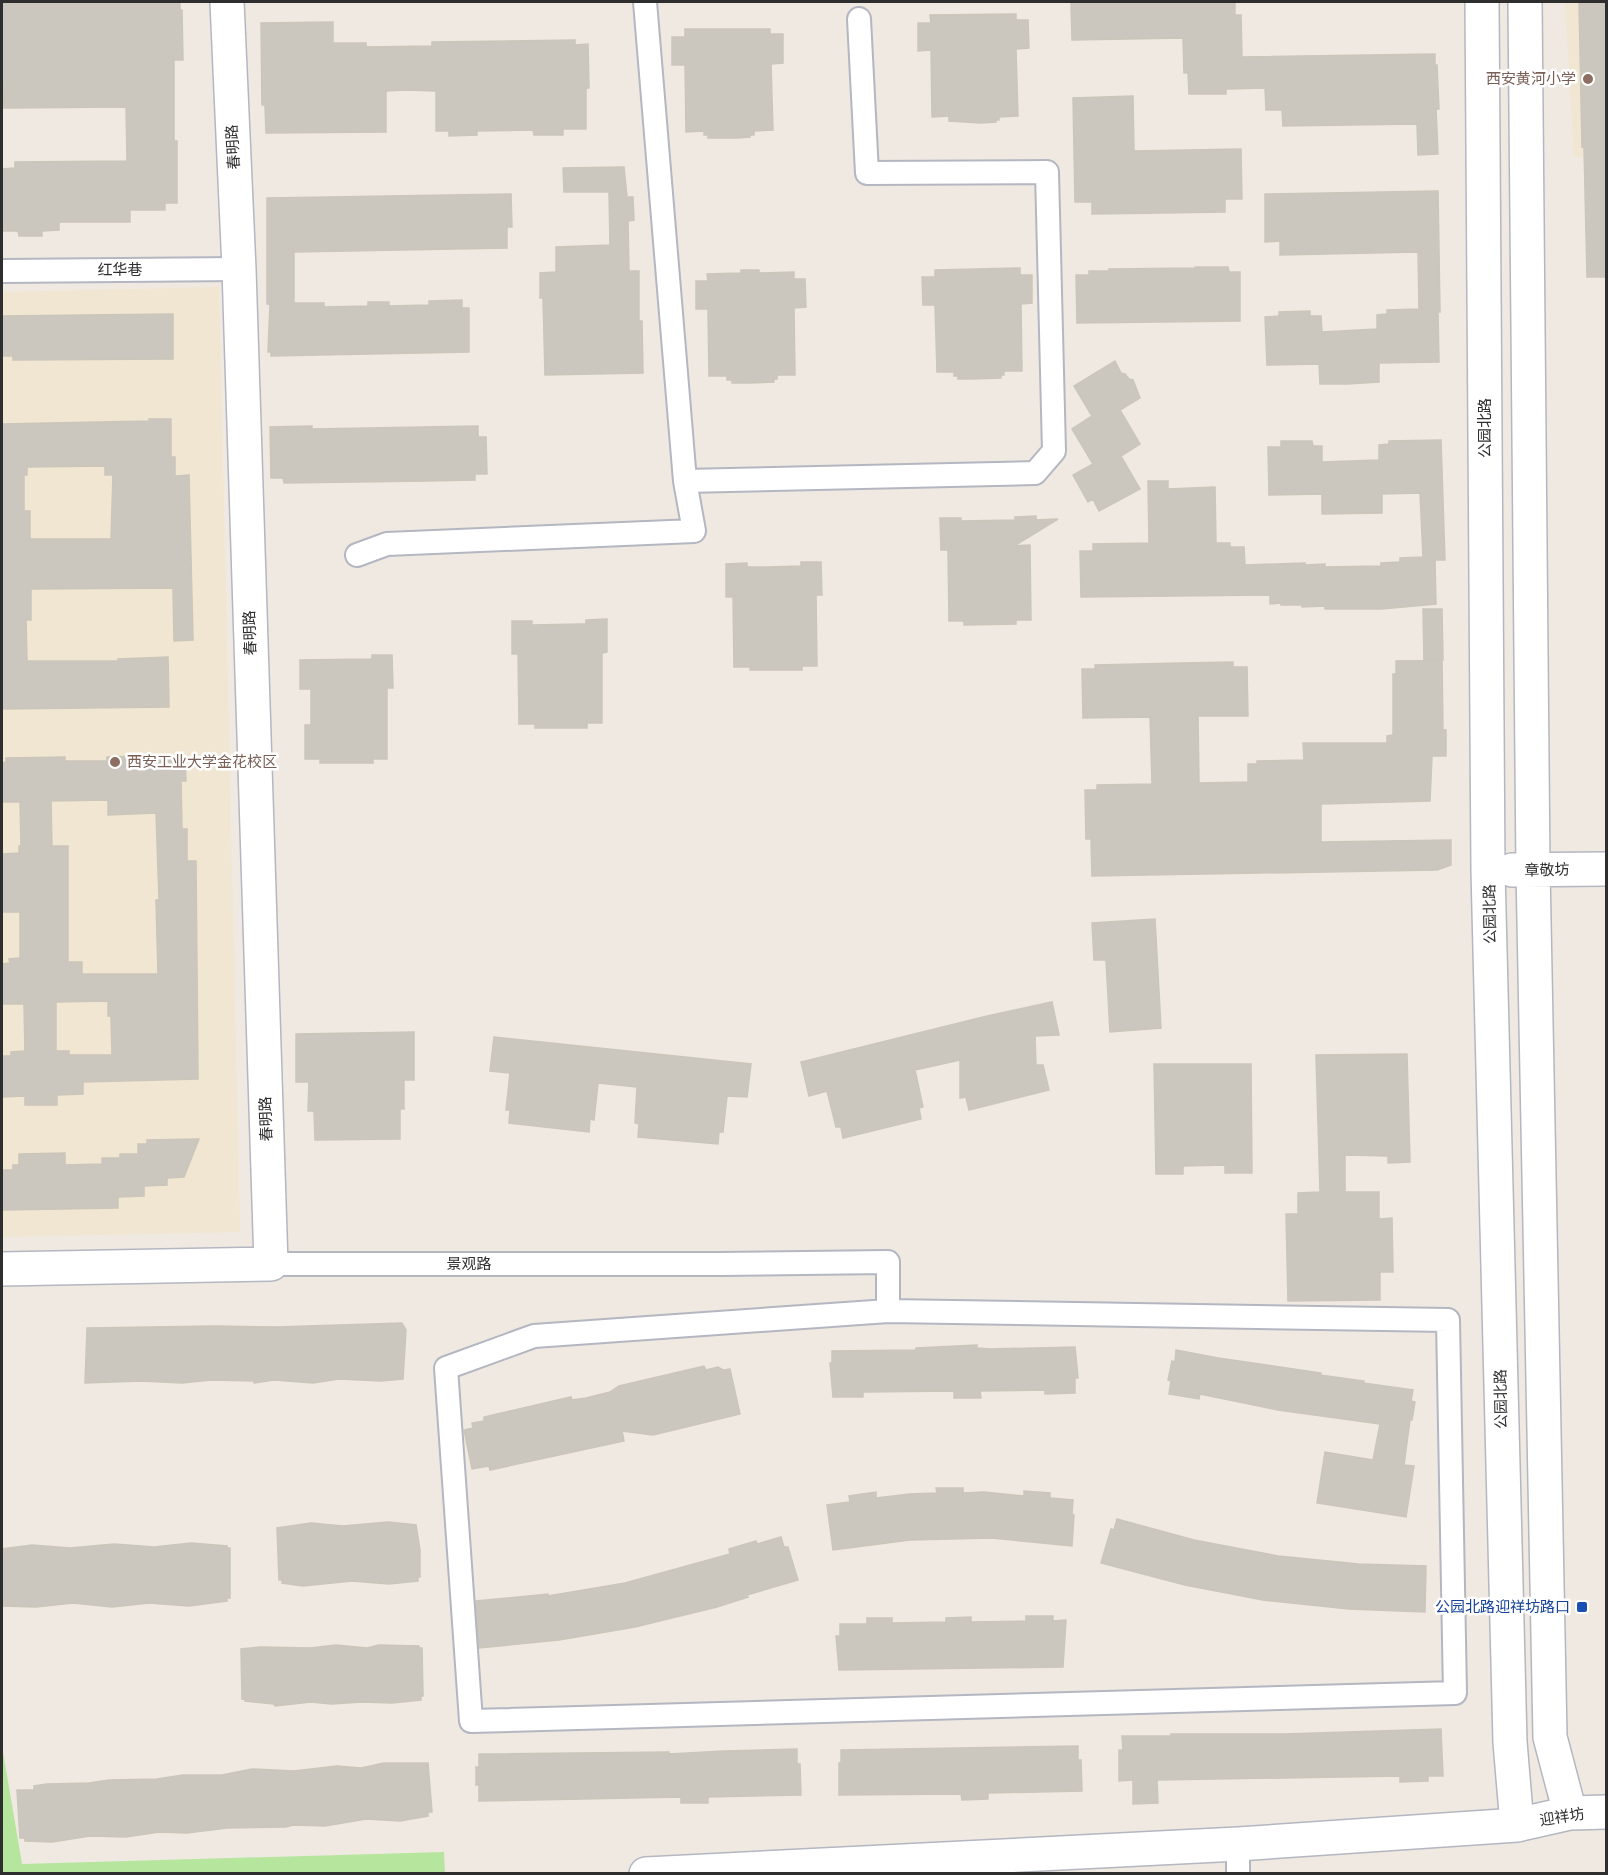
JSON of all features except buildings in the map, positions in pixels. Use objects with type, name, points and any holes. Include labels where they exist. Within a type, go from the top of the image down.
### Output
[{"type":"main road","name":"春明路","points":[[226,2],[238,269],[271,1264]]},
{"type":"main road","name":"公园北路","points":[[1482,2],[1488,871],[1510,1742],[1517,1825]]},
{"type":"main road","points":[[1525,2],[1533,870],[1550,1737],[1570,1813]]},
{"type":"main road","name":"章敬坊","points":[[1488,871],[1606,868]]},
{"type":"main road","name":"景观路","points":[[2,1269],[271,1264]]},
{"type":"main road","name":"迎祥坊","points":[[646,1874],[1238,1859],[1517,1825],[1570,1813],[1606,1812]]},
{"type":"street","points":[[357,555],[387,544],[694,531],[686,481],[645,2]]},
{"type":"street","points":[[686,481],[1035,472],[1054,451],[1047,172],[867,173],[859,19]]},
{"type":"street","name":"红华巷","points":[[2,271],[238,269]]},
{"type":"street","name":"景观路","points":[[271,1264],[888,1262],[888,1311]]},
{"type":"street","points":[[888,1311],[1448,1320],[1455,1693],[471,1721],[446,1368],[534,1336],[888,1311]]},
{"type":"shaded area","name":"西安黄河小学","points":[[1565,2],[1606,2],[1606,157],[1574,157]]},
{"type":"shaded area","name":"西安工业大学金花校区","points":[[219,287],[240,1232],[2,1237],[2,292]]},
{"type":"green space","points":[[2,1746],[22,1864],[444,1852],[445,1873],[2,1873]]},
{"type":"place","name":"西安黄河小学","points":[[1588,79]]},
{"type":"place","name":"西安工业大学金花校区","points":[[115,762]]},
{"type":"place","name":"公园北路迎祥坊路口","points":[[1582,1607]]}]
